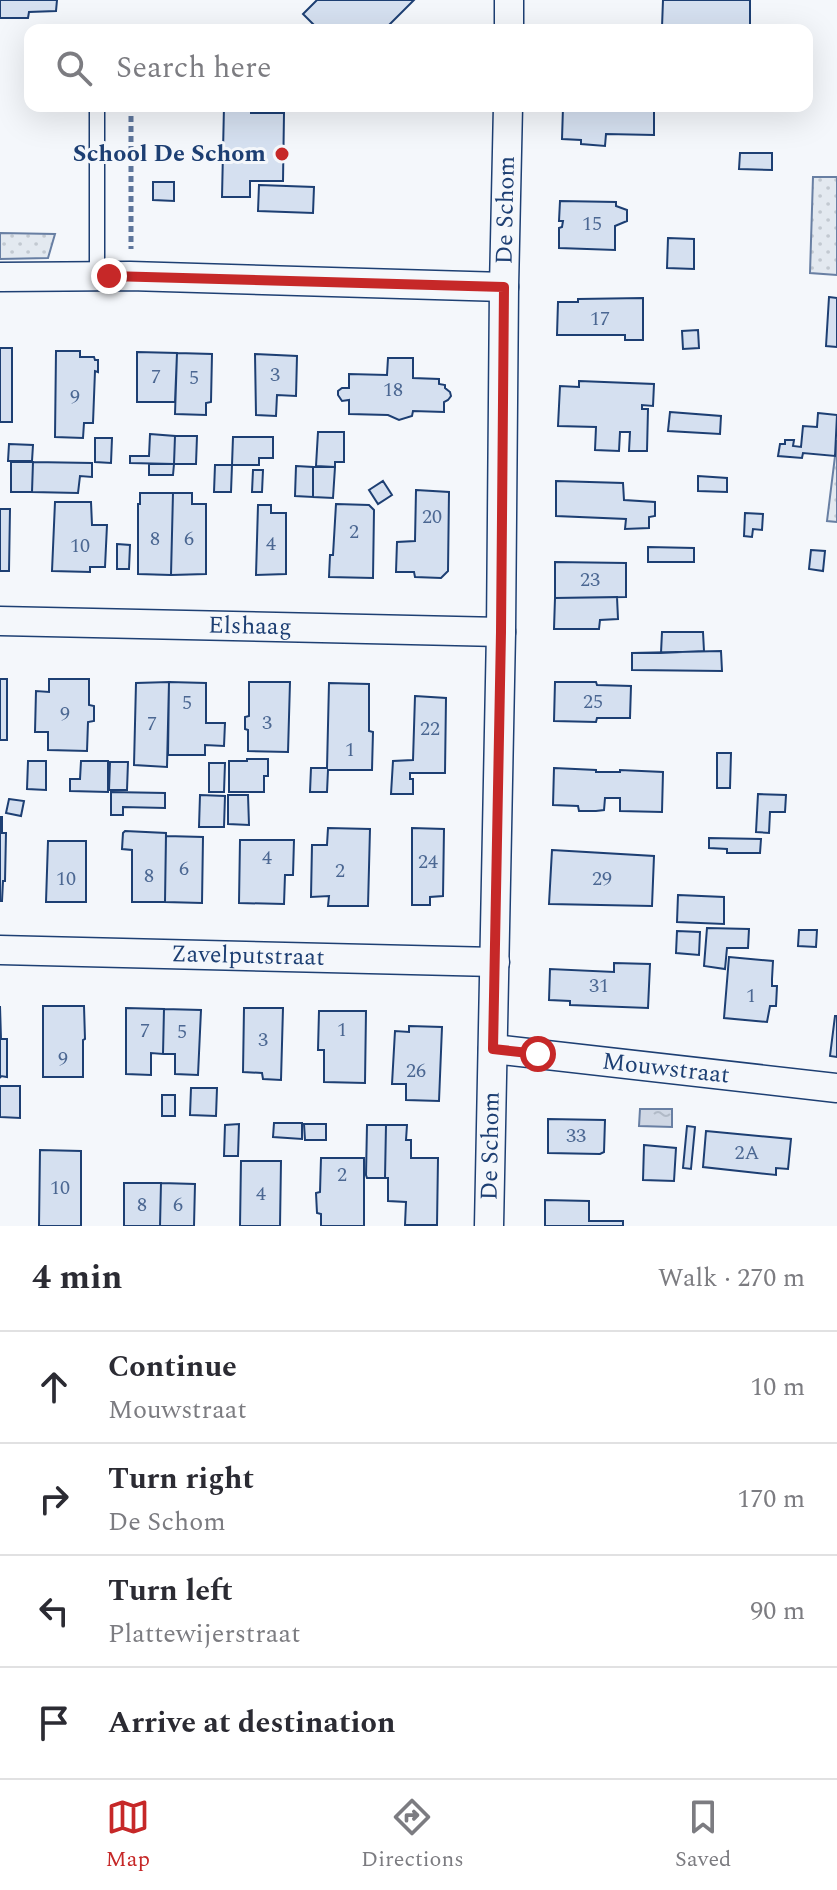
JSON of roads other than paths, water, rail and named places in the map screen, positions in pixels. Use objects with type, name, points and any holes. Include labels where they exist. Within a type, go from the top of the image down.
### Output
[{"type":"street","points":[[509,0],[509,24]]},
{"type":"street","name":"De Schom","points":[[489,1226],[508,112]]},
{"type":"street","points":[[0,277],[97,276],[504,287]]},
{"type":"street","name":"Elshaag","points":[[0,621],[501,632]]},
{"type":"street","name":"Zavelputstraat","points":[[0,950],[495,962]]},
{"type":"street","name":"Mouwstraat","points":[[493,1049],[837,1088]]},
{"type":"lane","points":[[97,112],[97,276]]},
{"type":"water","points":[[640,1109],[672,1109],[672,1127],[639,1126]]},
{"type":"place","name":"School De Schom","points":[[282,154]]}]
